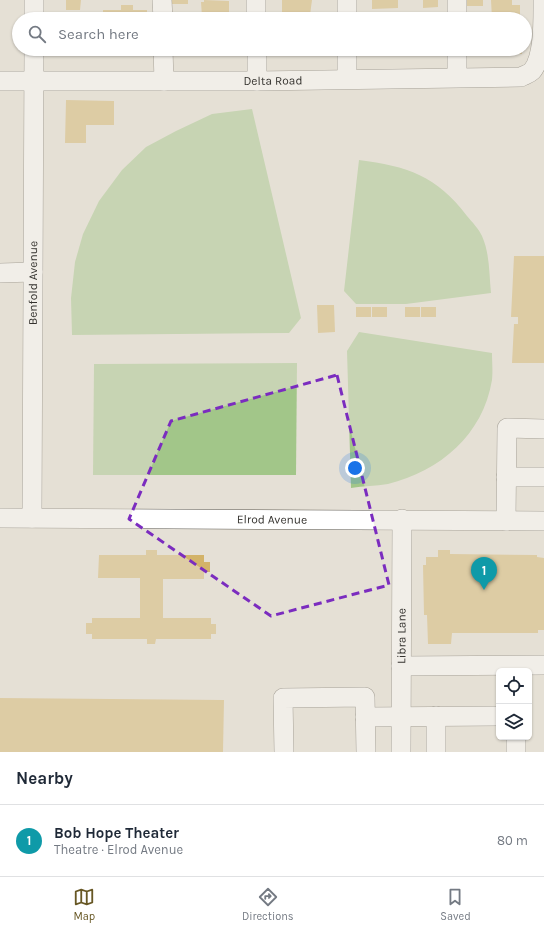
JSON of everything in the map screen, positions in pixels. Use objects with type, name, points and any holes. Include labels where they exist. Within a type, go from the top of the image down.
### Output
[{"type":"street","points":[[34,0],[34,12]]},
{"type":"street","points":[[162,0],[163,12]]},
{"type":"street","points":[[256,0],[256,12]]},
{"type":"street","points":[[347,0],[347,12]]},
{"type":"street","points":[[457,0],[457,12]]},
{"type":"street","name":"Delta Road","points":[[0,81],[257,81],[521,77],[532,71],[539,62],[542,50],[543,0]]},
{"type":"street","name":"Benfold Avenue","points":[[32,518],[34,56]]},
{"type":"street","points":[[163,56],[164,81]]},
{"type":"street","points":[[257,56],[257,81]]},
{"type":"street","points":[[347,56],[348,80]]},
{"type":"street","points":[[457,56],[457,77]]},
{"type":"street","points":[[0,273],[33,272]]},
{"type":"street","points":[[506,521],[507,428],[544,429]]},
{"type":"street","points":[[506,477],[544,477]]},
{"type":"street","name":"Elrod Avenue","points":[[0,518],[402,519],[544,521]]},
{"type":"street","name":"Libra Lane","points":[[401,752],[402,519]]},
{"type":"street","points":[[402,666],[515,668],[544,665]]},
{"type":"street","points":[[284,752],[283,698],[365,697],[366,752]]},
{"type":"street","points":[[436,716],[436,752]]},
{"type":"street","points":[[365,717],[496,716]]},
{"type":"street","points":[[516,740],[516,752]]},
{"type":"highlighted area","points":[[337,375],[389,585],[271,616],[129,519],[171,421]]},
{"type":"green space","points":[[252,109],[301,318],[289,333],[72,335],[71,298],[75,262],[83,234],[99,201],[122,170],[146,147],[212,114]]},
{"type":"green space","points":[[359,160],[376,162],[420,175],[444,191],[456,202],[477,228],[485,243],[488,257],[491,293],[406,304],[356,304],[344,291]]},
{"type":"green space","points":[[359,332],[492,353],[492,380],[487,400],[479,418],[469,434],[456,448],[441,460],[425,470],[388,484],[351,488],[347,351]]},
{"type":"green space","points":[[297,363],[296,475],[93,475],[94,364]]},
{"type":"building","points":[[66,0],[81,0],[80,10],[66,10]]},
{"type":"building","points":[[171,0],[188,0],[188,4],[171,4]]},
{"type":"building","points":[[204,0],[229,1],[229,12],[202,12],[201,2],[204,2]]},
{"type":"building","points":[[282,0],[312,0],[310,12],[282,12]]},
{"type":"building","points":[[372,0],[398,0],[398,8],[372,9]]},
{"type":"building","points":[[423,0],[438,0],[438,7],[423,8]]},
{"type":"building","points":[[466,0],[483,0],[483,6],[466,6]]},
{"type":"building","points":[[491,0],[512,0],[512,5],[520,5],[520,12],[492,12]]},
{"type":"building","points":[[121,5],[133,5],[133,10],[147,10],[147,12],[103,12],[103,10],[121,10]]},
{"type":"building","points":[[66,100],[114,101],[114,125],[86,125],[86,143],[65,143]]},
{"type":"building","points":[[514,256],[544,256],[544,363],[512,363],[514,324],[518,324],[518,317],[511,317]]},
{"type":"building","points":[[317,305],[334,305],[335,332],[318,333]]},
{"type":"building","points":[[356,307],[371,307],[371,317],[356,317]]},
{"type":"building","points":[[372,307],[387,307],[387,317],[372,317]]},
{"type":"building","points":[[405,307],[420,307],[420,317],[405,317]]},
{"type":"building","points":[[421,307],[436,307],[436,317],[421,317]]},
{"type":"building","points":[[146,550],[157,550],[157,555],[204,555],[204,562],[210,562],[210,572],[204,572],[204,579],[163,579],[163,618],[211,618],[211,624],[216,624],[216,634],[211,634],[211,639],[156,639],[155,644],[147,644],[147,639],[92,639],[92,634],[86,634],[86,623],[92,623],[92,618],[140,618],[140,578],[98,578],[99,555],[146,555]]},
{"type":"building","points":[[438,550],[450,550],[450,554],[537,555],[537,557],[544,558],[544,630],[538,630],[538,633],[452,633],[451,644],[428,644],[427,615],[424,615],[423,565],[426,565],[426,557],[438,557]]},
{"type":"building","points":[[0,698],[224,700],[223,752],[0,752]]},
{"type":"place","name":"Bob Hope Theater","points":[[484,590]]}]
